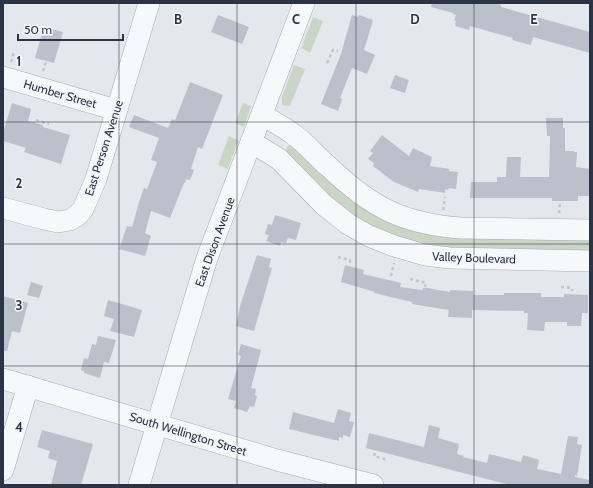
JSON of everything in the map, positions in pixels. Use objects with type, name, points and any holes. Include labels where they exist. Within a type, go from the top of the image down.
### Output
[{"type":"street","name":"East Person Avenue","points":[[3,208],[58,222],[70,220],[83,210],[92,190],[149,3]]},
{"type":"street","name":"East Dison Avenue","points":[[139,485],[207,258],[304,3]]},
{"type":"street","name":"Humber Street","points":[[6,71],[116,110]]},
{"type":"street","points":[[262,115],[294,134],[357,192],[383,209],[409,220],[461,228],[590,230]]},
{"type":"street","name":"Valley Boulevard","points":[[251,142],[279,159],[324,205],[348,224],[368,236],[394,246],[425,255],[450,258],[590,261]]},
{"type":"street","name":"South Wellington Street","points":[[3,379],[277,460],[373,485]]},
{"type":"street","points":[[3,470],[28,386]]},
{"type":"path","points":[[328,63],[333,50],[338,51]]},
{"type":"path","points":[[6,71],[14,51]]},
{"type":"path","points":[[42,76],[46,62]]},
{"type":"path","points":[[36,120],[49,124]]},
{"type":"path","points":[[391,276],[396,256]]},
{"type":"path","points":[[338,257],[350,260],[350,263]]},
{"type":"path","points":[[410,279],[426,283],[425,287]]},
{"type":"path","points":[[561,287],[572,288],[572,291]]},
{"type":"path","points":[[375,453],[374,456],[388,460]]},
{"type":"green space","points":[[313,17],[323,21],[310,53],[301,48],[304,44],[303,43]]},
{"type":"green space","points":[[294,65],[305,69],[290,106],[282,105],[282,97]]},
{"type":"green space","points":[[243,103],[251,106],[244,127],[235,123]]},
{"type":"green space","points":[[229,136],[239,141],[235,147],[233,156],[231,156],[232,158],[228,169],[218,165]]},
{"type":"green space","points":[[293,145],[368,208],[590,237],[590,255],[451,252],[397,241],[342,211],[285,151],[288,146]]},
{"type":"building","points":[[432,3],[494,3],[501,5],[501,7],[590,32],[590,53],[533,37],[531,45],[512,40],[513,38],[470,26],[469,30],[455,26],[456,21],[454,20],[456,15],[431,7]]},
{"type":"building","points":[[218,15],[249,27],[242,44],[211,32]]},
{"type":"building","points":[[352,15],[358,17],[359,15],[373,20],[364,50],[375,55],[367,74],[352,68],[340,98],[342,99],[338,111],[321,104],[341,54]]},
{"type":"building","points":[[44,27],[63,32],[54,63],[35,58]]},
{"type":"building","points":[[395,75],[409,80],[405,93],[390,88]]},
{"type":"building","points":[[190,82],[223,95],[202,149],[198,147],[191,169],[194,170],[190,180],[186,179],[170,218],[151,211],[145,233],[151,236],[145,256],[119,249],[127,226],[132,227],[144,188],[147,189],[157,162],[151,160],[159,138],[129,127],[134,115],[168,128],[172,119],[175,120],[176,118]]},
{"type":"building","points":[[12,103],[31,109],[28,121],[70,135],[61,164],[24,152],[26,148],[3,141],[3,133]]},
{"type":"building","points":[[546,118],[563,118],[563,128],[565,128],[565,151],[577,152],[576,167],[590,169],[590,196],[578,196],[578,201],[552,201],[552,198],[470,198],[471,182],[497,182],[497,177],[506,177],[507,157],[521,157],[520,177],[549,177],[550,136],[547,136]]},
{"type":"building","points":[[382,135],[409,156],[413,148],[432,157],[430,166],[458,172],[456,189],[445,189],[445,193],[419,189],[418,192],[394,182],[373,166],[374,163],[368,159],[373,153],[370,151]]},
{"type":"building","points":[[275,215],[301,223],[296,240],[288,238],[286,243],[281,242],[280,246],[266,241],[269,235],[265,234],[268,224],[272,225]]},
{"type":"building","points":[[257,255],[271,259],[269,267],[272,268],[254,331],[236,326],[240,306]]},
{"type":"building","points":[[345,265],[364,270],[363,274],[401,283],[400,287],[422,290],[423,288],[427,288],[450,292],[450,290],[473,291],[473,295],[541,293],[541,297],[564,297],[564,294],[588,295],[588,313],[582,313],[581,326],[567,326],[567,322],[545,322],[544,331],[527,330],[528,313],[524,313],[524,311],[472,310],[472,318],[448,317],[449,310],[412,304],[412,302],[374,293],[375,292],[341,282]]},
{"type":"building","points":[[31,282],[43,286],[39,298],[27,295]]},
{"type":"building","points":[[3,296],[28,303],[20,333],[12,331],[7,351],[3,351]]},
{"type":"building","points":[[108,300],[142,310],[134,337],[110,331],[114,319],[104,316]]},
{"type":"building","points":[[98,336],[116,340],[109,363],[104,362],[100,378],[84,373],[84,371],[81,370],[84,358],[88,359],[92,344],[96,345]]},
{"type":"building","points":[[241,344],[261,350],[251,388],[256,389],[255,395],[257,396],[254,407],[250,406],[247,412],[234,408],[236,401],[228,399],[241,356],[238,355]]},
{"type":"building","points":[[338,409],[351,413],[349,421],[354,422],[350,437],[343,435],[343,438],[339,437],[339,441],[289,429],[293,412],[334,423]]},
{"type":"building","points":[[429,425],[440,428],[438,438],[459,444],[457,454],[464,456],[463,457],[487,463],[489,454],[521,462],[523,455],[539,460],[537,469],[561,474],[568,436],[578,437],[577,444],[582,445],[577,476],[575,475],[575,477],[589,480],[589,485],[510,485],[366,448],[369,433],[424,447]]},
{"type":"building","points":[[42,430],[93,444],[81,485],[51,485],[57,461],[48,458],[50,451],[37,447]]}]
